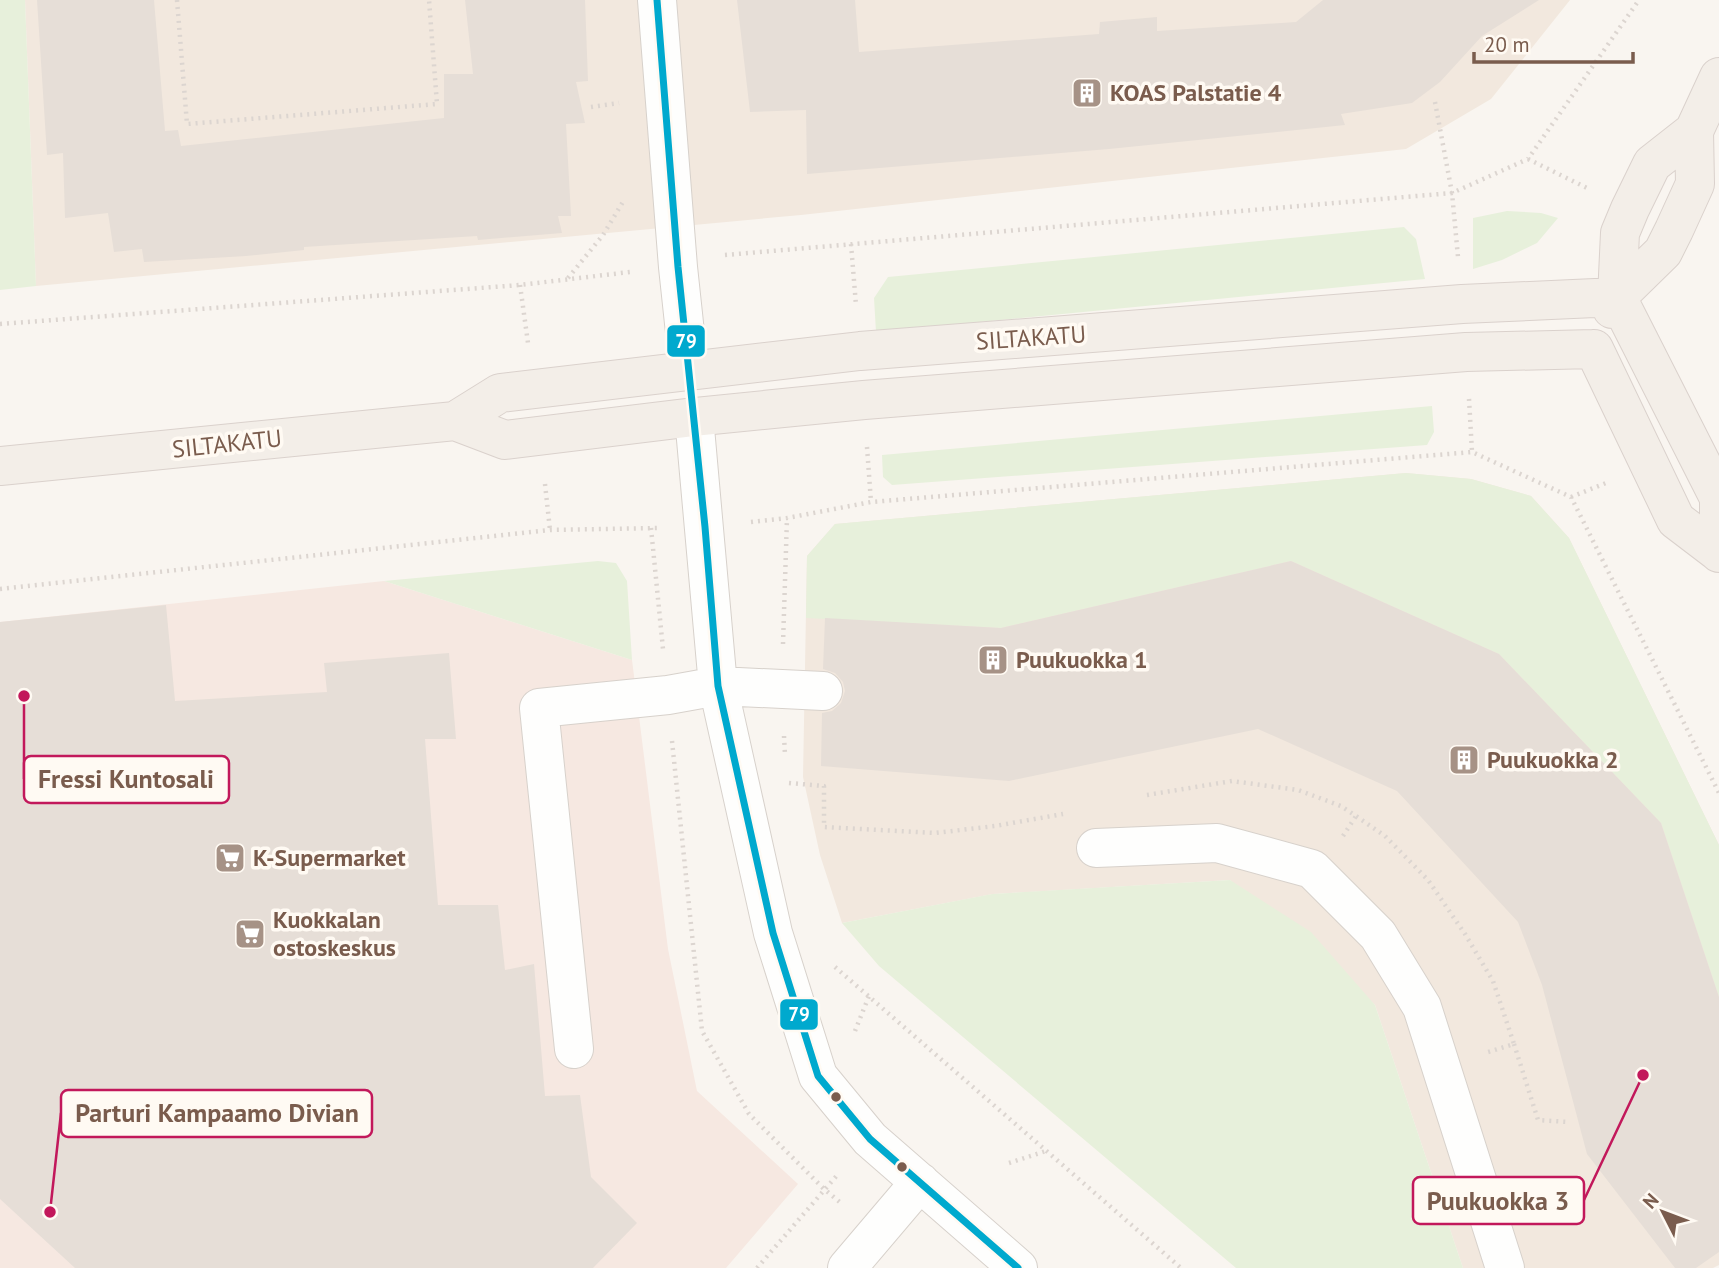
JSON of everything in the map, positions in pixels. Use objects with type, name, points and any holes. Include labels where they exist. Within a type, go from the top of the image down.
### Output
[{"type":"main road","points":[[1719,77],[1694,131],[1695,184],[1674,230],[1663,252],[1617,297],[1594,349],[1676,520],[1719,552]]},
{"type":"main road","points":[[1617,297],[1719,498],[1719,552]]},
{"type":"main road","name":"SILTAKATU","points":[[0,466],[455,421],[500,393],[874,350],[1462,304],[1617,297]]},
{"type":"main road","name":"SILTAKATU","points":[[455,421],[505,440],[864,400],[1466,352],[1594,349]]},
{"type":"main road","points":[[689,370],[694,417]]},
{"type":"street","points":[[657,0],[689,370]]},
{"type":"street","points":[[694,417],[718,686],[773,933],[818,1076],[870,1139],[1018,1268]]},
{"type":"street","points":[[574,1049],[539,708],[667,695],[718,686],[822,691]]},
{"type":"street","points":[[1096,848],[1217,843],[1312,869],[1378,935],[1422,1007],[1505,1268]]},
{"type":"street","points":[[847,1268],[920,1182]]},
{"type":"path","points":[[177,0],[187,124],[437,104],[429,0]]},
{"type":"path","points":[[0,324],[520,285],[678,267],[712,257],[1452,193],[1528,159],[1639,0]]},
{"type":"path","points":[[591,107],[626,102]]},
{"type":"path","points":[[1435,103],[1452,193]]},
{"type":"path","points":[[568,279],[603,236],[631,189]]},
{"type":"path","points":[[1472,452],[1572,498],[1719,793]]},
{"type":"path","points":[[786,760],[782,690],[787,518]]},
{"type":"path","points":[[787,771],[789,796]]},
{"type":"path","points":[[788,783],[824,786],[824,827],[935,833]]},
{"type":"path","points":[[831,964],[1181,1268]]},
{"type":"path","points":[[856,1031],[869,996]]},
{"type":"path","points":[[1514,1044],[1538,1120],[1568,1122]]},
{"type":"path","points":[[757,1268],[870,1139]]},
{"type":"path","points":[[1009,1163],[1046,1151]]},
{"type":"shaded area","points":[[25,0],[1570,0],[1491,99],[1406,149],[801,215],[36,286]]},
{"type":"shaded area","points":[[1406,473],[1471,479],[1531,496],[1569,538],[1719,845],[1719,1265],[1713,1268],[1463,1268],[1375,1005],[1230,880],[993,894],[842,923],[820,855],[803,777],[807,556],[835,524]]},
{"type":"shaded area","name":"Kuokkalan ostoskeskus","points":[[384,581],[632,660],[668,949],[697,1091],[798,1184],[726,1268],[0,1268],[0,622]]},
{"type":"green space","points":[[0,0],[25,0],[36,286],[0,290]]},
{"type":"green space","points":[[1507,211],[1541,213],[1558,218],[1537,243],[1502,260],[1473,269],[1473,218]]},
{"type":"green space","points":[[1404,227],[1416,239],[1425,279],[876,332],[874,298],[888,277]]},
{"type":"green space","points":[[1432,406],[1434,432],[1427,445],[892,485],[883,477],[882,455]]},
{"type":"green space","points":[[1406,473],[1471,479],[1531,496],[1569,538],[1719,845],[1719,997],[1661,823],[1499,654],[1291,561],[1001,628],[806,618],[807,556],[835,524]]},
{"type":"green space","points":[[598,561],[616,563],[627,581],[632,660],[384,581]]},
{"type":"green space","points":[[1230,880],[1311,932],[1375,1005],[1463,1268],[1236,1268],[879,966],[842,923],[992,894]]},
{"type":"building","points":[[37,0],[154,0],[165,131],[178,130],[181,146],[444,118],[444,74],[473,74],[465,0],[585,0],[588,81],[576,82],[585,123],[566,124],[571,216],[558,216],[562,233],[478,240],[477,236],[304,247],[304,250],[246,256],[144,262],[142,249],[114,252],[108,213],[65,218],[63,153],[47,155]]},
{"type":"building","name":"KOAS Palstatie 4","points":[[737,0],[855,0],[859,52],[1099,34],[1100,22],[1157,17],[1157,31],[1296,22],[1323,0],[1539,0],[1482,36],[1440,82],[1412,103],[1341,114],[1345,125],[1109,149],[807,174],[806,110],[750,112]]},
{"type":"building","points":[[1291,561],[1499,654],[1661,823],[1719,997],[1719,1252],[1696,1268],[1675,1268],[1587,1154],[1542,985],[1518,922],[1397,791],[1258,729],[1009,781],[821,766],[822,713],[832,711],[841,703],[845,691],[843,682],[835,673],[823,669],[825,618],[1001,628]]},
{"type":"building","name":"Kuokkalan ostoskeskus","points":[[166,605],[175,701],[327,692],[324,663],[449,653],[456,739],[425,739],[438,905],[498,905],[505,970],[534,964],[545,1096],[580,1095],[591,1177],[637,1223],[593,1268],[75,1268],[0,1199],[0,622]]},
{"type":"transit line","name":"79","points":[[657,0],[678,267],[705,527],[718,686],[773,933],[818,1076],[870,1139],[1018,1268]]},
{"type":"place","name":"KOAS Palstatie 4","points":[[1087,93]]},
{"type":"place","name":"Puukuokka 1","points":[[993,660]]},
{"type":"place","name":"Fressi Kuntosali","points":[[24,696]]},
{"type":"place","name":"Puukuokka 2","points":[[1464,760]]},
{"type":"place","name":"K-Supermarket","points":[[230,858]]},
{"type":"place","name":"Kuokkalan ostoskeskus","points":[[250,934]]},
{"type":"place","name":"Puukuokka 3","points":[[1643,1075]]},
{"type":"place","name":"Parturi Kampaamo Divian","points":[[50,1212]]}]
